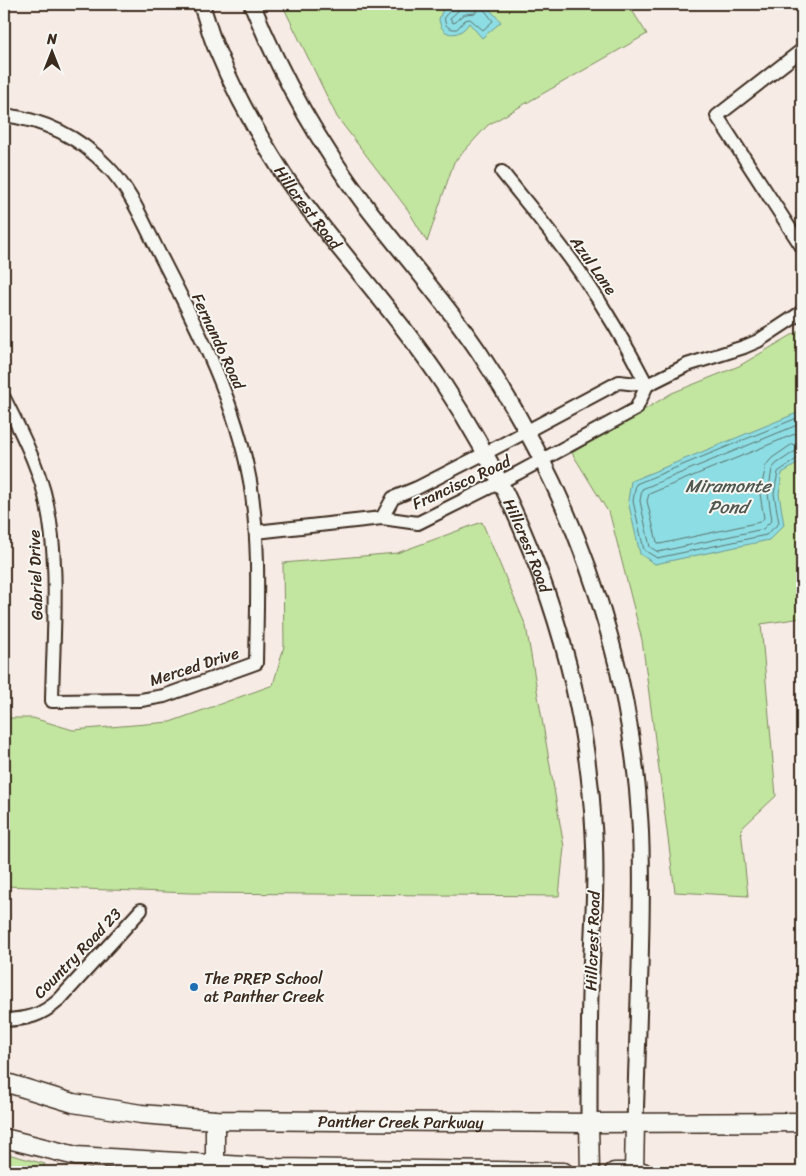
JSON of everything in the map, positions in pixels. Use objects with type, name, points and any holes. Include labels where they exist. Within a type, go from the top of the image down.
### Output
[{"type":"main road","name":"Panther Creek Parkway","points":[[4,1082],[73,1103],[141,1114],[215,1120],[589,1123],[802,1122]]},
{"type":"main road","points":[[215,1120],[215,1165]]},
{"type":"main road","points":[[634,1172],[635,1122]]},
{"type":"main road","name":"Hillcrest Road","points":[[589,1123],[590,1172]]},
{"type":"main road","points":[[4,1138],[76,1156],[215,1165],[278,1168],[564,1172]]},
{"type":"main road","points":[[614,1172],[643,1172]]},
{"type":"street","name":"Hillcrest Road","points":[[201,4],[215,47],[249,120],[305,204],[399,322],[428,362],[486,453],[526,538],[553,609],[573,682],[586,757],[594,833],[595,871],[590,998],[589,1123]]},
{"type":"street","points":[[252,4],[289,85],[327,150],[365,205],[476,348],[528,431],[571,521],[597,593],[617,668],[632,744],[637,782],[642,859],[635,1122]]},
{"type":"street","points":[[802,50],[717,116],[802,247]]},
{"type":"street","name":"Fernando Road","points":[[4,115],[39,123],[63,132],[79,142],[108,167],[131,198],[200,334],[224,387],[241,443],[249,481],[256,532],[258,580],[256,663]]},
{"type":"street","name":"Azul Lane","points":[[502,172],[584,277],[620,334],[647,385]]},
{"type":"street","points":[[647,385],[687,365],[751,344],[802,312]]},
{"type":"street","name":"Francisco Road","points":[[619,382],[647,385],[636,409],[501,482],[418,523],[382,518],[393,498],[528,431],[619,382]]},
{"type":"street","name":"Gabriel Drive","points":[[4,398],[30,450],[44,493],[49,519],[54,577],[52,701]]},
{"type":"street","points":[[256,532],[382,518]]},
{"type":"street","name":"Merced Drive","points":[[52,701],[118,702],[164,696],[256,663]]},
{"type":"street","name":"Country Road 23","points":[[4,1020],[30,1017],[42,1013],[51,1007],[141,910]]},
{"type":"green space","points":[[282,4],[628,4],[647,34],[488,125],[454,162],[427,242],[408,210],[337,117]]},
{"type":"green space","points":[[802,329],[802,618],[761,624],[776,796],[741,829],[748,896],[675,892],[642,640],[610,515],[572,453],[672,393],[739,366]]},
{"type":"green space","points":[[482,522],[526,626],[564,847],[559,896],[190,893],[4,886],[4,718],[33,718],[73,730],[170,722],[273,685],[284,646],[283,563],[397,553]]},
{"type":"green space","points":[[4,1153],[45,1164],[41,1172],[4,1172]]},
{"type":"water","points":[[452,4],[485,4],[501,22],[482,38],[469,23],[461,31],[451,34],[447,33],[440,25],[439,19],[443,9]]},
{"type":"water","name":"Miramonte Pond","points":[[802,411],[802,461],[782,473],[779,494],[784,525],[769,540],[655,564],[640,554],[628,501],[631,481]]},
{"type":"place","name":"The PREP School at Panther Creek","points":[[194,987]]}]
